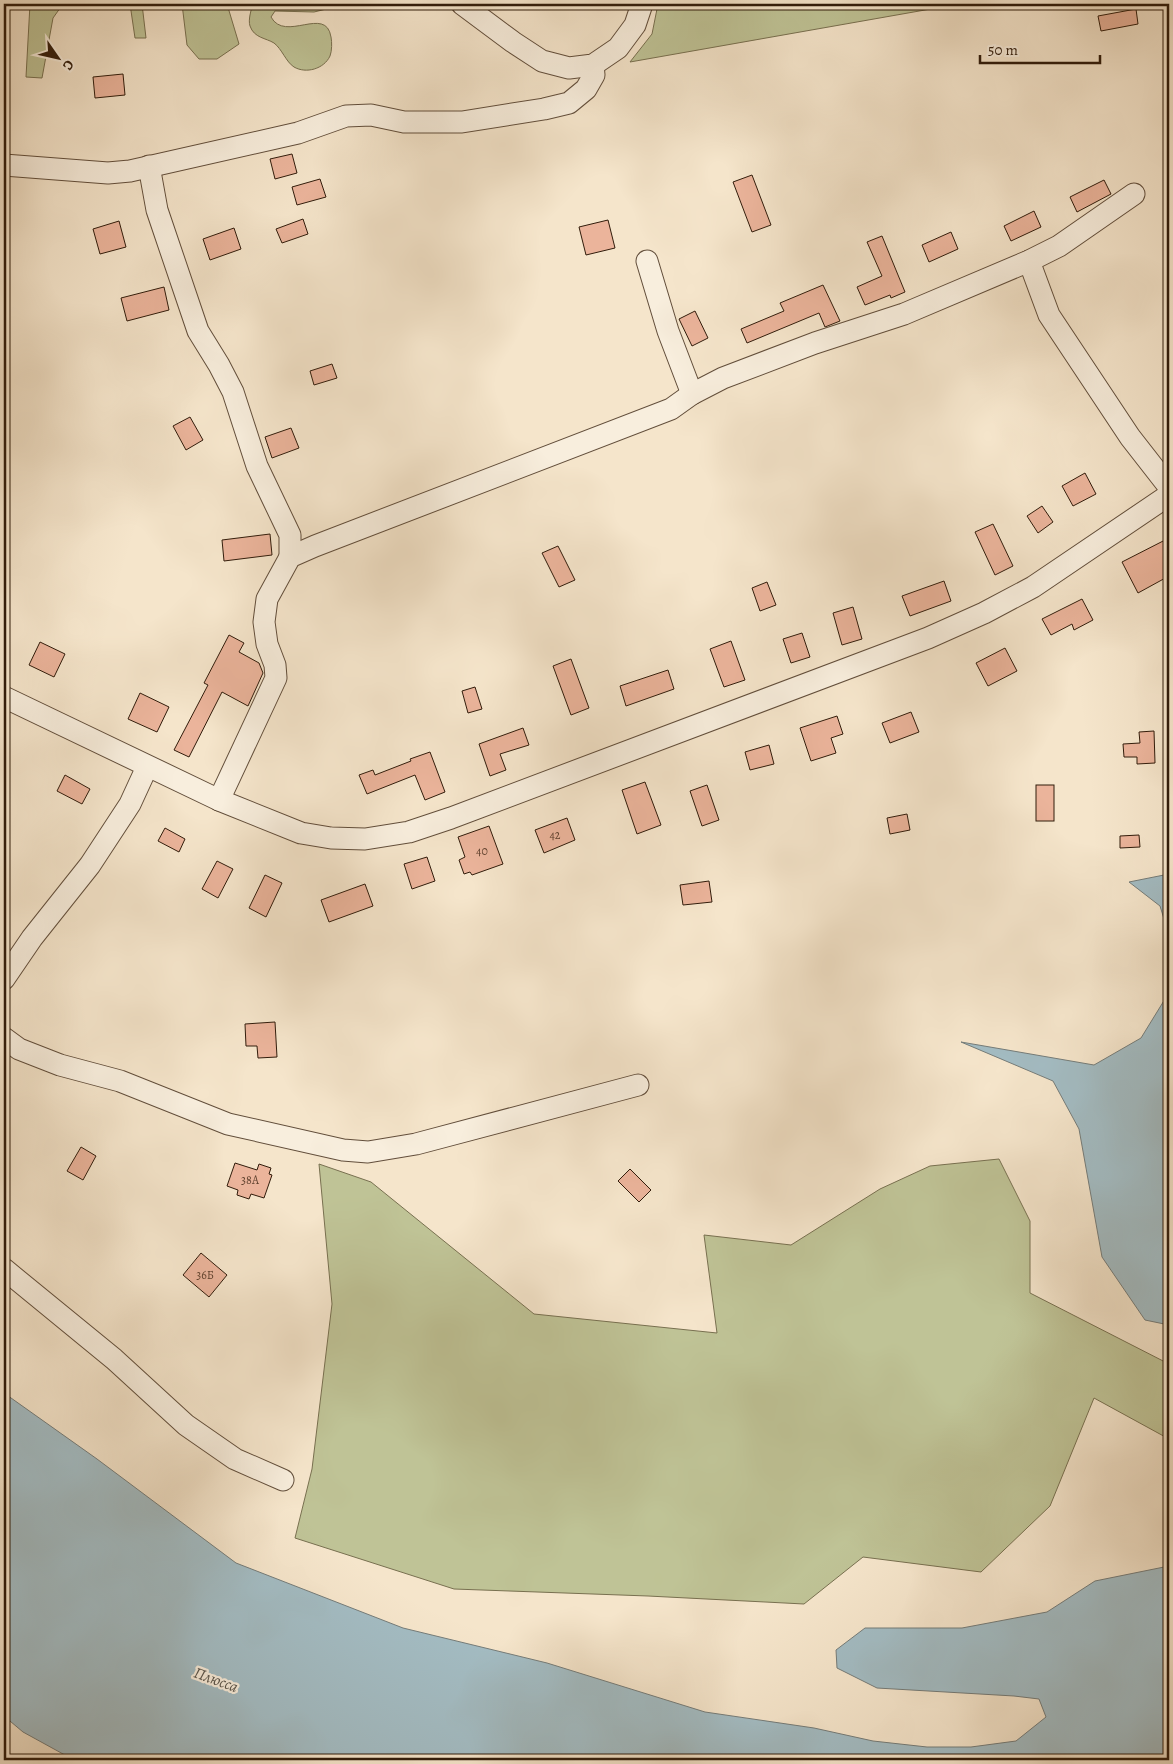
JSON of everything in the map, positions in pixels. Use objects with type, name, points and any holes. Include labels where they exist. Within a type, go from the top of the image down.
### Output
[{"type":"street","points":[[462,4],[542,61],[569,68],[593,65],[618,48],[635,25],[642,4]]},
{"type":"street","points":[[4,166],[108,173],[130,171],[298,133],[346,116],[371,114],[404,122],[462,122],[544,109],[569,103],[586,89],[594,75],[593,65]]},
{"type":"street","points":[[149,166],[157,210],[198,330],[233,392],[257,466],[290,536],[290,557],[267,599],[264,622],[267,644],[275,665],[276,678],[219,800]]},
{"type":"street","points":[[290,557],[672,409],[692,394],[723,378],[814,343],[904,314],[1029,262],[1059,246],[1134,194]]},
{"type":"street","points":[[648,261],[668,331],[692,394]]},
{"type":"street","points":[[1029,262],[1049,315],[1130,437],[1169,487]]},
{"type":"street","points":[[4,697],[219,800],[301,833],[331,838],[365,838],[409,832],[452,818],[936,635],[984,613],[1033,587],[1169,495]]},
{"type":"street","points":[[4,979],[32,938],[90,864],[130,804],[147,767]]},
{"type":"street","points":[[4,1038],[19,1049],[60,1065],[120,1081],[228,1124],[343,1150],[368,1152],[416,1144],[638,1085]]},
{"type":"street","points":[[4,1269],[114,1359],[186,1425],[235,1459],[283,1480]]},
{"type":"green space","points":[[30,4],[63,4],[53,18],[42,78],[26,77]]},
{"type":"green space","points":[[130,4],[142,4],[146,38],[135,38]]},
{"type":"green space","points":[[182,4],[227,4],[239,44],[217,59],[199,59],[187,45]]},
{"type":"green space","points":[[253,4],[347,4],[314,12],[275,11],[271,17],[277,24],[286,27],[314,23],[328,28],[332,41],[330,56],[319,67],[304,70],[294,67],[274,43],[254,33],[249,21]]},
{"type":"green space","points":[[658,4],[959,4],[630,62],[652,34]]},
{"type":"green space","points":[[999,1159],[1030,1221],[1030,1293],[1169,1364],[1169,1439],[1094,1398],[1050,1506],[981,1572],[863,1557],[804,1604],[454,1589],[295,1538],[312,1469],[332,1304],[319,1164],[371,1182],[534,1314],[717,1333],[704,1235],[791,1245],[880,1189],[930,1166]]},
{"type":"water","points":[[1169,874],[1169,935],[1160,906],[1129,882]]},
{"type":"water","points":[[1169,974],[1169,1325],[1145,1320],[1102,1257],[1079,1129],[1053,1081],[961,1042],[1094,1065],[1141,1038],[1165,999]]},
{"type":"water","name":"Плюсса","points":[[4,1393],[97,1459],[236,1563],[403,1628],[547,1663],[705,1712],[814,1728],[873,1741],[927,1747],[971,1747],[1016,1741],[1046,1717],[1039,1699],[877,1688],[837,1668],[836,1650],[865,1628],[962,1628],[1047,1612],[1095,1581],[1169,1566],[1169,1760],[74,1760],[23,1732],[4,1716]]},
{"type":"building","points":[[1136,9],[1138,24],[1101,31],[1098,16]]},
{"type":"building","points":[[123,74],[125,95],[95,98],[93,77]]},
{"type":"building","points":[[292,154],[297,173],[275,179],[270,159]]},
{"type":"building","points":[[752,175],[771,225],[752,232],[733,182]]},
{"type":"building","points":[[320,179],[326,197],[297,205],[292,187]]},
{"type":"building","points":[[1104,180],[1111,194],[1077,212],[1070,197]]},
{"type":"building","points":[[1034,211],[1041,227],[1011,241],[1004,226]]},
{"type":"building","points":[[303,219],[308,234],[282,243],[276,229]]},
{"type":"building","points":[[608,220],[615,248],[586,255],[579,227]]},
{"type":"building","points":[[119,221],[126,247],[100,254],[93,229]]},
{"type":"building","points":[[234,228],[241,249],[210,260],[203,239]]},
{"type":"building","points":[[951,232],[958,249],[929,262],[922,245]]},
{"type":"building","points":[[882,236],[905,292],[891,298],[890,295],[865,305],[857,287],[882,276],[867,242]]},
{"type":"building","points":[[823,285],[840,321],[825,327],[819,313],[747,343],[741,329],[784,311],[780,303]]},
{"type":"building","points":[[164,287],[169,310],[127,321],[121,298]]},
{"type":"building","points":[[695,311],[708,338],[692,346],[679,319]]},
{"type":"building","points":[[332,364],[337,378],[314,385],[310,371]]},
{"type":"building","points":[[190,417],[203,440],[186,450],[173,426]]},
{"type":"building","points":[[291,428],[299,448],[272,458],[265,437]]},
{"type":"building","points":[[1085,473],[1096,494],[1073,506],[1062,486]]},
{"type":"building","points":[[1042,506],[1053,522],[1038,533],[1027,516]]},
{"type":"building","points":[[993,524],[1013,566],[995,575],[975,532]]},
{"type":"building","points":[[270,534],[272,555],[224,561],[222,540]]},
{"type":"building","points":[[1169,538],[1169,576],[1138,593],[1122,562]]},
{"type":"building","points":[[558,546],[575,580],[559,587],[542,553]]},
{"type":"building","points":[[944,581],[951,601],[910,616],[902,596]]},
{"type":"building","points":[[767,582],[776,605],[760,611],[752,588]]},
{"type":"building","points":[[1082,599],[1093,620],[1074,630],[1072,624],[1051,635],[1042,619]]},
{"type":"building","points":[[853,607],[862,639],[842,645],[833,613]]},
{"type":"building","points":[[802,633],[810,657],[791,663],[783,639]]},
{"type":"building","points":[[229,635],[244,643],[239,652],[259,663],[263,673],[248,706],[222,692],[189,757],[174,750],[208,685],[204,683]]},
{"type":"building","points":[[731,641],[745,680],[724,687],[710,649]]},
{"type":"building","points":[[40,642],[65,654],[54,677],[29,665]]},
{"type":"building","points":[[1005,648],[1017,671],[988,686],[976,663]]},
{"type":"building","points":[[571,659],[589,708],[571,715],[553,666]]},
{"type":"building","points":[[668,670],[674,689],[626,706],[620,686]]},
{"type":"building","points":[[475,687],[482,709],[468,713],[462,691]]},
{"type":"building","points":[[140,693],[169,707],[157,732],[128,719]]},
{"type":"building","points":[[911,712],[919,732],[890,743],[882,723]]},
{"type":"building","points":[[837,716],[843,734],[831,738],[836,753],[811,761],[800,728]]},
{"type":"building","points":[[523,728],[529,745],[500,754],[506,770],[490,776],[479,744]]},
{"type":"building","points":[[1154,731],[1155,763],[1137,764],[1137,757],[1124,757],[1123,744],[1140,743],[1139,732]]},
{"type":"building","points":[[769,745],[774,764],[750,770],[745,752]]},
{"type":"building","points":[[430,752],[445,792],[425,800],[415,775],[367,794],[359,775],[373,770],[375,775]]},
{"type":"building","points":[[65,775],[90,789],[82,804],[57,791]]},
{"type":"building","points":[[645,782],[661,825],[637,834],[622,790]]},
{"type":"building","points":[[707,785],[719,820],[702,826],[690,791]]},
{"type":"building","points":[[1036,785],[1054,785],[1054,821],[1036,821]]},
{"type":"building","points":[[907,814],[910,830],[890,834],[887,818]]},
{"type":"building","points":[[567,818],[575,840],[544,853],[535,830]]},
{"type":"building","points":[[489,826],[503,864],[472,875],[470,872],[464,874],[459,860],[465,857],[458,837]]},
{"type":"building","points":[[165,828],[185,839],[179,852],[158,841]]},
{"type":"building","points":[[1139,835],[1140,847],[1120,848],[1120,836]]},
{"type":"building","points":[[427,857],[435,881],[412,889],[404,864]]},
{"type":"building","points":[[217,861],[233,869],[218,898],[202,889]]},
{"type":"building","points":[[265,875],[282,883],[266,917],[249,908]]},
{"type":"building","points":[[709,881],[712,902],[683,905],[680,885]]},
{"type":"building","points":[[365,884],[373,906],[329,922],[321,900]]},
{"type":"building","points":[[275,1022],[277,1057],[258,1058],[257,1046],[246,1046],[245,1024]]},
{"type":"building","points":[[81,1147],[96,1156],[83,1180],[67,1171]]},
{"type":"building","points":[[235,1163],[257,1170],[259,1164],[271,1168],[269,1174],[272,1175],[264,1198],[251,1194],[249,1199],[237,1195],[238,1190],[227,1186]]},
{"type":"building","points":[[630,1169],[651,1190],[639,1202],[618,1181]]},
{"type":"building","points":[[201,1253],[227,1275],[209,1297],[183,1275]]}]
